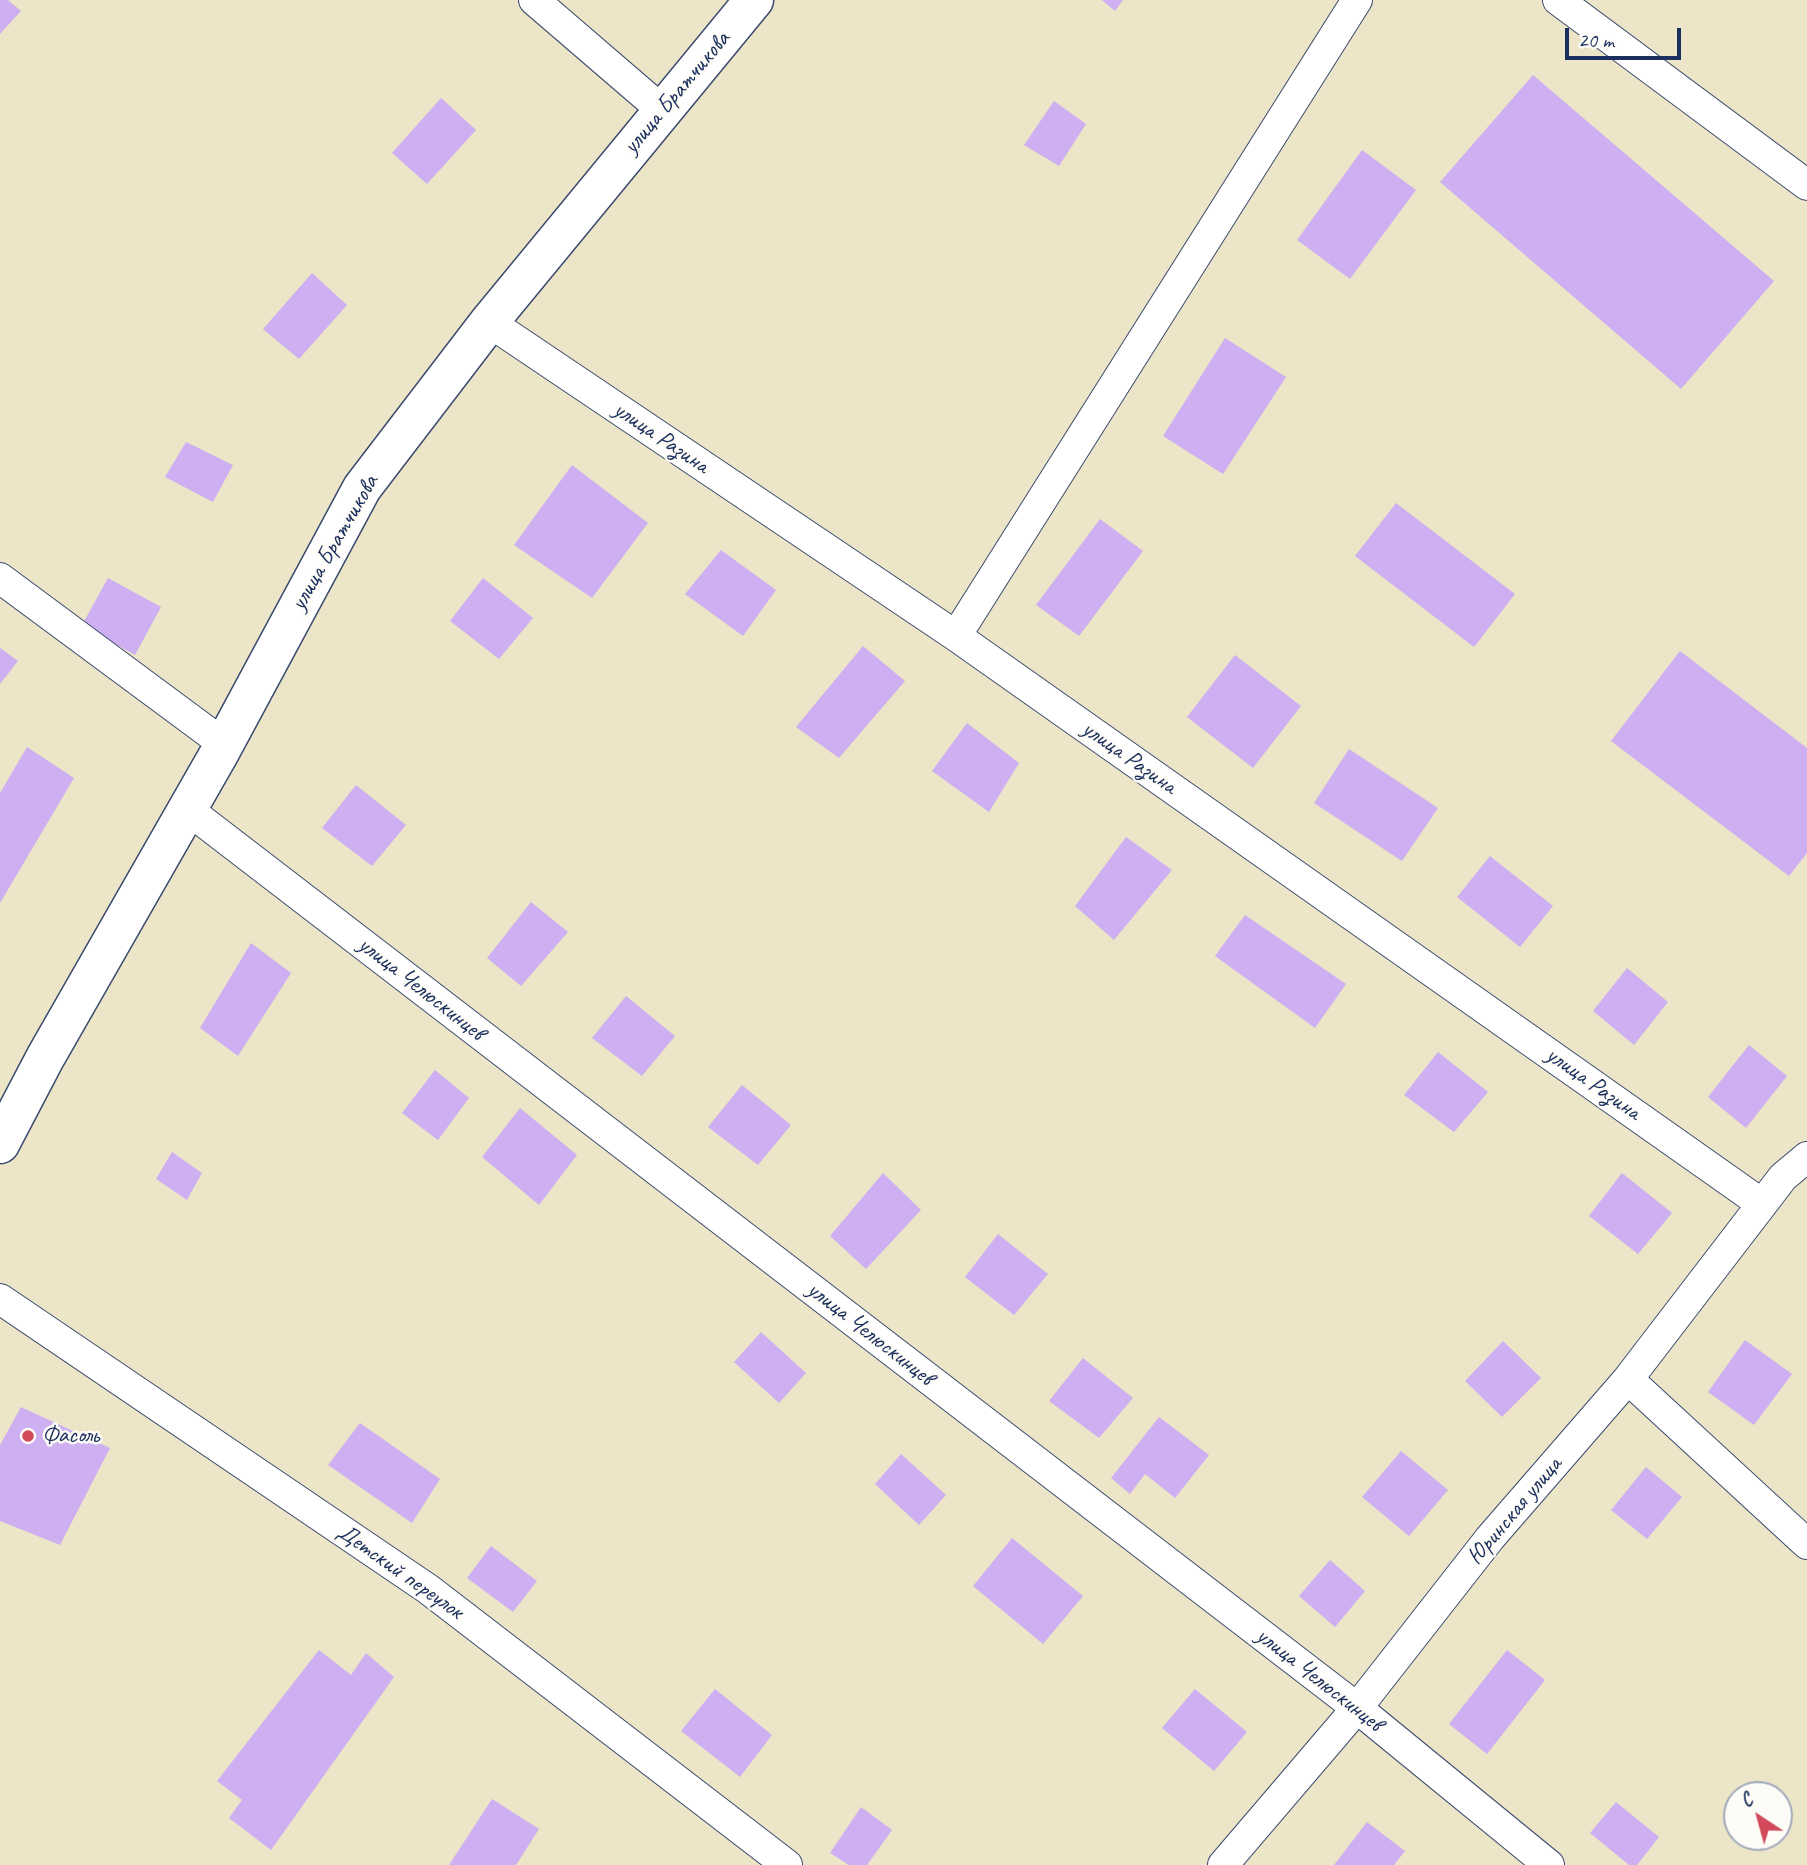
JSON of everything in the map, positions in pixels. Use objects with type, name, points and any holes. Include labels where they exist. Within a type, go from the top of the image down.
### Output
[{"type":"main road","name":"улица Братчикова","points":[[0,1144],[224,744],[362,488],[489,322],[754,0]]},
{"type":"street","points":[[534,0],[663,111]]},
{"type":"street","points":[[956,636],[1357,0]]},
{"type":"street","points":[[1558,0],[1807,185]]},
{"type":"street","name":"улица Разина","points":[[489,322],[956,636],[1762,1204]]},
{"type":"street","points":[[0,578],[224,744]]},
{"type":"street","name":"улица Челюскинцев","points":[[187,809],[1357,1708],[1549,1865]]},
{"type":"street","name":"Юринская улица","points":[[1223,1865],[1357,1708],[1490,1538],[1628,1379],[1783,1177],[1807,1157]]},
{"type":"street","name":"Детский переулок","points":[[0,1299],[428,1589],[787,1865]]},
{"type":"street","points":[[1628,1379],[1807,1544]]},
{"type":"building","points":[[0,0],[8,0],[21,11],[0,34]]},
{"type":"building","points":[[1102,0],[1123,0],[1115,11]]},
{"type":"building","points":[[1533,75],[1774,281],[1681,389],[1440,182]]},
{"type":"building","points":[[441,98],[476,130],[427,184],[392,153]]},
{"type":"building","points":[[1054,101],[1086,124],[1059,166],[1024,145]]},
{"type":"building","points":[[1362,150],[1416,190],[1350,279],[1297,240]]},
{"type":"building","points":[[312,273],[347,305],[299,359],[263,329]]},
{"type":"building","points":[[1225,338],[1286,377],[1223,474],[1163,436]]},
{"type":"building","points":[[186,442],[233,465],[213,502],[165,477]]},
{"type":"building","points":[[572,465],[648,523],[592,598],[514,545]]},
{"type":"building","points":[[1396,503],[1515,594],[1474,647],[1355,556]]},
{"type":"building","points":[[1100,519],[1143,551],[1079,636],[1036,605]]},
{"type":"building","points":[[721,550],[776,590],[743,636],[685,594]]},
{"type":"building","points":[[108,578],[161,607],[135,655],[82,625]]},
{"type":"building","points":[[483,578],[533,618],[499,659],[450,621]]},
{"type":"building","points":[[863,646],[905,681],[839,758],[796,727]]},
{"type":"building","points":[[0,648],[18,661],[0,684]]},
{"type":"building","points":[[1680,651],[1807,748],[1807,853],[1789,876],[1611,741]]},
{"type":"building","points":[[1235,655],[1301,706],[1253,768],[1187,717]]},
{"type":"building","points":[[967,723],[1019,763],[989,812],[932,771]]},
{"type":"building","points":[[27,747],[74,778],[0,903],[0,793]]},
{"type":"building","points":[[1349,749],[1438,808],[1402,861],[1314,803]]},
{"type":"building","points":[[356,785],[406,825],[372,866],[322,828]]},
{"type":"building","points":[[1126,837],[1172,870],[1114,940],[1075,906]]},
{"type":"building","points":[[1490,856],[1553,906],[1520,947],[1457,897]]},
{"type":"building","points":[[531,902],[568,932],[521,986],[487,958]]},
{"type":"building","points":[[1245,915],[1346,984],[1315,1028],[1215,956]]},
{"type":"building","points":[[251,943],[291,973],[238,1056],[200,1028]]},
{"type":"building","points":[[1627,968],[1668,1002],[1634,1045],[1593,1011]]},
{"type":"building","points":[[626,996],[675,1036],[642,1076],[592,1038]]},
{"type":"building","points":[[1749,1045],[1787,1076],[1746,1128],[1708,1097]]},
{"type":"building","points":[[1438,1052],[1488,1092],[1454,1132],[1404,1095]]},
{"type":"building","points":[[435,1070],[469,1098],[438,1140],[402,1113]]},
{"type":"building","points":[[742,1085],[791,1125],[758,1165],[708,1127]]},
{"type":"building","points":[[520,1108],[577,1155],[539,1205],[482,1157]]},
{"type":"building","points":[[172,1152],[202,1173],[187,1200],[156,1179]]},
{"type":"building","points":[[883,1173],[921,1210],[866,1269],[830,1236]]},
{"type":"building","points":[[1622,1173],[1672,1213],[1638,1254],[1589,1216]]},
{"type":"building","points":[[998,1234],[1048,1274],[1014,1315],[965,1277]]},
{"type":"building","points":[[761,1332],[806,1373],[779,1403],[734,1362]]},
{"type":"building","points":[[1745,1340],[1792,1374],[1754,1425],[1708,1392]]},
{"type":"building","points":[[1503,1341],[1541,1378],[1502,1417],[1465,1381]]},
{"type":"building","points":[[1083,1358],[1133,1398],[1099,1438],[1049,1401]]},
{"type":"building","points":[[21,1407],[110,1448],[60,1545],[0,1521],[0,1445]]},
{"type":"building","points":[[1159,1417],[1209,1455],[1175,1498],[1145,1474],[1130,1494],[1111,1478]]},
{"type":"building","points":[[360,1423],[440,1479],[412,1523],[328,1465]]},
{"type":"building","points":[[1401,1451],[1448,1490],[1409,1536],[1362,1497]]},
{"type":"building","points":[[901,1454],[946,1495],[919,1525],[875,1484]]},
{"type":"building","points":[[1646,1467],[1682,1497],[1647,1539],[1611,1510]]},
{"type":"building","points":[[1012,1538],[1083,1596],[1043,1644],[973,1586]]},
{"type":"building","points":[[491,1546],[537,1581],[513,1612],[467,1578]]},
{"type":"building","points":[[1330,1560],[1365,1591],[1335,1627],[1299,1596]]},
{"type":"building","points":[[319,1650],[351,1675],[366,1653],[394,1677],[271,1850],[229,1818],[242,1800],[217,1781]]},
{"type":"building","points":[[1507,1650],[1545,1680],[1487,1754],[1449,1724]]},
{"type":"building","points":[[715,1689],[772,1735],[740,1777],[681,1731]]},
{"type":"building","points":[[1195,1689],[1247,1732],[1214,1771],[1162,1728]]},
{"type":"building","points":[[492,1799],[539,1829],[516,1865],[449,1865]]},
{"type":"building","points":[[1616,1802],[1659,1837],[1637,1865],[1629,1865],[1590,1833]]},
{"type":"building","points":[[861,1807],[892,1830],[867,1865],[849,1865],[830,1853]]},
{"type":"building","points":[[1367,1822],[1405,1851],[1394,1865],[1334,1865]]},
{"type":"place","name":"Фасоль","points":[[28,1436]]}]
